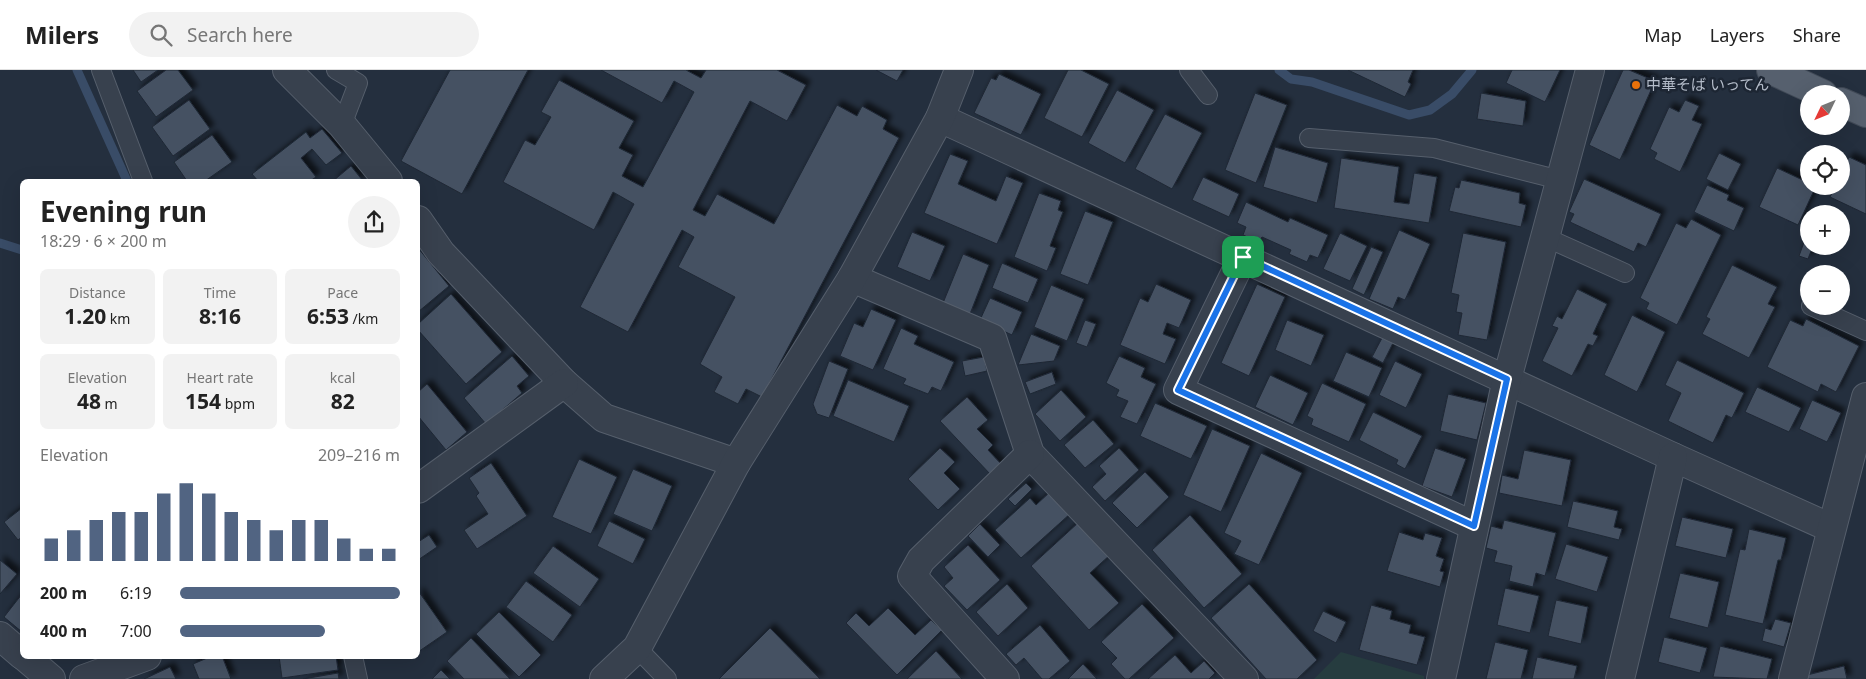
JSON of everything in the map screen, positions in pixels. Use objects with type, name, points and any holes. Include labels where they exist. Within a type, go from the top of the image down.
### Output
[{"type":"main road","points":[[1771,70],[1804,85]]},
{"type":"main road","points":[[1850,106],[1866,113]]},
{"type":"street","points":[[287,70],[342,125],[386,179]]},
{"type":"street","points":[[604,679],[637,648],[736,463],[852,278],[940,118],[959,70]]},
{"type":"street","points":[[1441,679],[1507,379],[1590,70]]},
{"type":"street","points":[[940,118],[1831,528]]},
{"type":"street","points":[[420,223],[441,252],[564,383],[604,418],[736,463]]},
{"type":"street","points":[[1243,257],[1178,390],[1474,526]]},
{"type":"street","points":[[852,278],[992,338],[1030,454],[1244,679]]},
{"type":"street","points":[[420,488],[564,383]]},
{"type":"street","points":[[1794,679],[1831,528],[1866,397]]},
{"type":"street","points":[[1005,679],[912,576],[921,560],[1030,454]]},
{"type":"street","points":[[1620,679],[1674,457]]},
{"type":"street","points":[[0,636],[20,653]]},
{"type":"street","points":[[27,659],[51,679]]},
{"type":"street","points":[[84,679],[139,659]]},
{"type":"lane","points":[[101,70],[142,179]]},
{"type":"lane","points":[[336,70],[358,82],[342,125]]},
{"type":"lane","points":[[1189,70],[1208,95]]},
{"type":"lane","points":[[1309,138],[1434,148],[1560,180]]},
{"type":"lane","points":[[1545,237],[1625,273]]},
{"type":"lane","points":[[1830,315],[1866,331]]},
{"type":"lane","points":[[637,648],[667,679]]},
{"type":"lane","points":[[354,659],[358,679]]},
{"type":"green space","points":[[1341,652],[1424,676],[1424,679],[1314,679]]},
{"type":"building","points":[[133,70],[158,70],[141,82]]},
{"type":"building","points":[[166,70],[178,70],[193,90],[156,117],[137,91]]},
{"type":"building","points":[[450,70],[528,70],[462,194],[401,161]]},
{"type":"building","points":[[601,70],[686,70],[701,78],[706,70],[777,70],[806,85],[787,121],[750,101],[693,210],[705,216],[717,194],[774,224],[837,105],[857,116],[862,106],[887,120],[883,129],[899,138],[762,397],[746,389],[738,404],[714,392],[722,377],[700,364],[735,297],[678,267],[694,237],[682,230],[628,332],[580,307],[634,204],[613,192],[594,230],[503,182],[525,140],[535,145],[551,117],[541,112],[559,80],[634,121],[619,148],[633,155],[622,176],[643,187],[694,92],[674,81],[662,103]]},
{"type":"building","points":[[876,70],[903,70],[897,81]]},
{"type":"building","points":[[1068,70],[1081,70],[1109,84],[1082,137],[1044,118]]},
{"type":"building","points":[[1348,70],[1413,70],[1408,82],[1411,84],[1405,97]]},
{"type":"building","points":[[1512,70],[1560,70],[1545,102],[1506,83]]},
{"type":"building","points":[[1623,70],[1629,70],[1655,81],[1620,160],[1589,145]]},
{"type":"building","points":[[999,74],[1041,94],[1021,135],[974,113],[991,78],[996,80]]},
{"type":"building","points":[[1117,90],[1154,110],[1125,163],[1088,143]]},
{"type":"building","points":[[1255,93],[1287,105],[1256,183],[1225,170]]},
{"type":"building","points":[[1481,93],[1526,101],[1523,126],[1477,119]]},
{"type":"building","points":[[189,100],[210,129],[173,156],[152,127]]},
{"type":"building","points":[[1685,100],[1699,106],[1692,120],[1702,124],[1680,172],[1654,159],[1657,153],[1650,149],[1669,107],[1679,112]]},
{"type":"building","points":[[1165,114],[1202,133],[1172,189],[1135,169]]},
{"type":"building","points":[[322,129],[342,153],[326,165],[312,149],[301,158],[316,177],[313,179],[256,179],[252,174],[306,132],[310,138]]},
{"type":"building","points":[[212,135],[232,162],[208,179],[186,179],[174,162]]},
{"type":"building","points":[[1275,147],[1328,163],[1317,203],[1263,187]]},
{"type":"building","points":[[1719,153],[1741,164],[1728,190],[1706,179]]},
{"type":"building","points":[[950,154],[968,161],[958,184],[996,201],[1006,176],[1023,183],[997,244],[924,213]]},
{"type":"building","points":[[1850,157],[1866,165],[1866,214],[1830,197],[1831,195],[1850,195]]},
{"type":"building","points":[[1341,158],[1399,167],[1394,202],[1409,204],[1414,173],[1437,177],[1429,223],[1334,208]]},
{"type":"building","points":[[351,166],[361,179],[335,179]]},
{"type":"building","points":[[1777,168],[1800,179],[1800,195],[1812,195],[1807,205],[1800,205],[1800,221],[1798,225],[1759,207]]},
{"type":"building","points":[[1203,177],[1239,194],[1229,217],[1192,200]]},
{"type":"building","points":[[1584,179],[1661,214],[1646,247],[1638,243],[1634,252],[1570,222],[1574,214],[1569,212]]},
{"type":"building","points":[[1461,180],[1520,193],[1519,203],[1526,205],[1521,227],[1449,211],[1455,187],[1459,188]]},
{"type":"building","points":[[1707,185],[1729,195],[1727,200],[1744,208],[1734,231],[1694,212]]},
{"type":"building","points":[[1039,193],[1061,201],[1058,210],[1063,212],[1050,246],[1056,248],[1047,271],[1014,257]]},
{"type":"building","points":[[1246,202],[1288,222],[1290,218],[1328,235],[1318,258],[1310,255],[1307,262],[1289,254],[1291,250],[1262,237],[1259,242],[1243,235],[1246,227],[1237,223]]},
{"type":"building","points":[[1085,211],[1113,222],[1088,285],[1060,274]]},
{"type":"building","points":[[1691,219],[1721,235],[1677,325],[1646,309],[1649,303],[1640,298],[1676,223],[1686,228]]},
{"type":"building","points":[[1399,230],[1430,244],[1405,300],[1398,297],[1393,309],[1369,299]]},
{"type":"building","points":[[912,232],[945,246],[930,281],[897,267]]},
{"type":"building","points":[[1340,233],[1367,246],[1350,281],[1323,269]]},
{"type":"building","points":[[1463,233],[1506,242],[1487,340],[1458,335],[1462,313],[1456,312],[1459,295],[1451,293]]},
{"type":"building","points":[[1371,247],[1383,252],[1364,295],[1352,289]]},
{"type":"building","points":[[420,250],[449,286],[420,310]]},
{"type":"building","points":[[1800,253],[1800,255],[1810,255],[1808,259],[1799,256]]},
{"type":"building","points":[[963,254],[989,265],[970,314],[943,303]]},
{"type":"building","points":[[1002,263],[1038,279],[1028,303],[992,288]]},
{"type":"building","points":[[1732,265],[1777,287],[1768,304],[1775,307],[1749,358],[1702,334],[1710,319],[1706,317]]},
{"type":"building","points":[[1156,284],[1191,300],[1179,328],[1167,323],[1163,334],[1176,339],[1165,364],[1120,345],[1140,298],[1148,302]]},
{"type":"building","points":[[1257,284],[1285,297],[1249,376],[1221,363]]},
{"type":"building","points":[[1051,285],[1084,299],[1067,341],[1034,327]]},
{"type":"building","points":[[1577,289],[1607,304],[1593,334],[1598,336],[1593,346],[1588,344],[1572,376],[1542,361],[1558,328],[1552,326],[1557,316],[1562,319]]},
{"type":"building","points":[[451,294],[502,352],[466,384],[420,332],[420,322]]},
{"type":"building","points":[[990,298],[1022,312],[1012,335],[980,320]]},
{"type":"building","points":[[871,309],[896,320],[873,370],[840,356],[854,323],[863,327]]},
{"type":"building","points":[[1632,315],[1665,332],[1637,392],[1604,375]]},
{"type":"building","points":[[1806,319],[1859,346],[1836,392],[1821,384],[1818,392],[1767,367],[1790,320],[1803,326]]},
{"type":"building","points":[[1085,320],[1096,324],[1087,347],[1076,343]]},
{"type":"building","points":[[1287,320],[1324,335],[1311,366],[1275,350]]},
{"type":"building","points":[[901,328],[918,336],[914,344],[954,362],[941,391],[932,387],[928,394],[903,384],[906,379],[883,369]]},
{"type":"building","points":[[1031,334],[1060,346],[1054,361],[1018,365]]},
{"type":"building","points":[[1382,338],[1393,343],[1383,363],[1372,357]]},
{"type":"building","points":[[1346,352],[1382,368],[1369,397],[1333,381]]},
{"type":"building","points":[[512,356],[529,376],[517,386],[522,393],[486,424],[464,398]]},
{"type":"building","points":[[1119,356],[1145,368],[1141,377],[1156,384],[1137,424],[1120,417],[1128,401],[1116,396],[1119,390],[1106,383]]},
{"type":"building","points":[[984,357],[987,371],[965,376],[962,361]]},
{"type":"building","points":[[1677,360],[1744,393],[1732,418],[1726,415],[1713,443],[1668,421],[1681,393],[1665,385]]},
{"type":"building","points":[[829,361],[848,369],[829,418],[817,414],[813,404]]},
{"type":"building","points":[[1395,361],[1422,374],[1406,408],[1379,395]]},
{"type":"building","points":[[1052,372],[1056,384],[1030,394],[1025,382]]},
{"type":"building","points":[[1270,375],[1308,393],[1293,425],[1255,407]]},
{"type":"building","points":[[848,380],[909,406],[894,442],[833,416]]},
{"type":"building","points":[[1322,383],[1366,404],[1349,442],[1311,425],[1313,419],[1307,416]]},
{"type":"building","points":[[427,384],[467,432],[446,450],[420,418],[420,390]]},
{"type":"building","points":[[1757,387],[1801,408],[1789,432],[1745,412]]},
{"type":"building","points":[[1061,390],[1086,417],[1060,441],[1035,414]]},
{"type":"building","points":[[1448,394],[1486,403],[1477,440],[1440,431]]},
{"type":"building","points":[[967,397],[988,420],[977,429],[993,445],[988,450],[1002,465],[991,475],[940,421]]},
{"type":"building","points":[[1812,400],[1841,413],[1827,442],[1799,429]]},
{"type":"building","points":[[1155,403],[1207,426],[1191,459],[1140,436]]},
{"type":"building","points":[[1373,412],[1422,436],[1405,469],[1396,464],[1398,460],[1359,440]]},
{"type":"building","points":[[1093,420],[1114,444],[1085,468],[1064,445]]},
{"type":"building","points":[[1212,429],[1250,446],[1221,512],[1183,495]]},
{"type":"building","points":[[940,448],[955,462],[944,473],[960,489],[938,510],[908,479]]},
{"type":"building","points":[[1119,448],[1139,470],[1105,501],[1092,487],[1106,474],[1099,466]]},
{"type":"building","points":[[1435,448],[1466,459],[1452,497],[1422,486]]},
{"type":"building","points":[[1524,450],[1571,460],[1562,506],[1499,493],[1502,475],[1518,479]]},
{"type":"building","points":[[1261,453],[1302,473],[1259,565],[1234,554],[1241,541],[1224,533]]},
{"type":"building","points":[[579,459],[617,477],[591,534],[552,517]]},
{"type":"building","points":[[491,463],[527,516],[477,549],[464,530],[488,514],[476,496],[479,493],[469,478]]},
{"type":"building","points":[[633,469],[672,486],[652,531],[613,514]]},
{"type":"building","points":[[1145,472],[1169,497],[1137,528],[1112,503]]},
{"type":"building","points":[[1026,483],[1032,489],[1015,506],[1008,499]]},
{"type":"building","points":[[1051,491],[1071,513],[1021,558],[995,530],[1030,498],[1036,505]]},
{"type":"building","points":[[1573,501],[1618,511],[1614,527],[1622,529],[1619,540],[1567,527]]},
{"type":"building","points":[[20,510],[20,538],[18,540],[4,522]]},
{"type":"building","points":[[1190,515],[1242,574],[1204,608],[1152,550]]},
{"type":"building","points":[[1682,517],[1733,529],[1726,558],[1675,546]]},
{"type":"building","points":[[1504,520],[1556,533],[1545,576],[1536,573],[1533,587],[1509,581],[1512,566],[1494,562],[1497,551],[1486,548],[1491,526],[1502,529]]},
{"type":"building","points":[[609,521],[645,539],[633,564],[597,546]]},
{"type":"building","points":[[1079,522],[1110,555],[1090,573],[1119,603],[1089,630],[1031,566]]},
{"type":"building","points":[[980,524],[1000,545],[988,557],[968,536]]},
{"type":"building","points":[[1749,529],[1786,538],[1781,560],[1778,560],[1763,624],[1725,615],[1740,549],[1745,550]]},
{"type":"building","points":[[1399,532],[1423,540],[1425,533],[1442,538],[1436,556],[1444,559],[1440,571],[1444,572],[1440,587],[1387,571]]},
{"type":"building","points":[[429,535],[437,547],[420,559],[420,541]]},
{"type":"building","points":[[1566,544],[1608,557],[1597,592],[1555,579]]},
{"type":"building","points":[[968,545],[1000,580],[967,610],[944,586],[953,578],[944,567]]},
{"type":"building","points":[[553,546],[599,579],[580,607],[533,573]]},
{"type":"building","points":[[0,560],[17,574],[0,594]]},
{"type":"building","points":[[1680,573],[1719,582],[1708,628],[1669,618]]},
{"type":"building","points":[[526,581],[572,615],[553,642],[506,607]]},
{"type":"building","points":[[1007,584],[1028,608],[998,636],[976,612]]},
{"type":"building","points":[[1249,584],[1317,660],[1297,679],[1266,679],[1211,618]]},
{"type":"building","points":[[1505,588],[1539,596],[1530,633],[1497,625]]},
{"type":"building","points":[[420,593],[447,632],[420,651]]},
{"type":"building","points":[[20,597],[20,630],[4,617]]},
{"type":"building","points":[[1556,600],[1588,607],[1581,644],[1548,636]]},
{"type":"building","points":[[1142,604],[1174,638],[1129,679],[1125,679],[1111,664],[1117,658],[1101,642]]},
{"type":"building","points":[[1371,605],[1392,611],[1390,619],[1411,625],[1409,633],[1425,637],[1417,665],[1359,650]]},
{"type":"building","points":[[888,608],[915,635],[931,620],[942,630],[897,675],[846,623],[856,613],[869,626]]},
{"type":"building","points":[[1323,611],[1346,622],[1336,643],[1313,631]]},
{"type":"building","points":[[499,612],[541,655],[519,677],[476,634]]},
{"type":"building","points":[[1775,619],[1791,623],[1784,647],[1762,641],[1765,628],[1771,630]]},
{"type":"building","points":[[1040,625],[1070,661],[1049,679],[1042,679],[1024,658],[1016,665],[1006,654]]},
{"type":"building","points":[[770,628],[820,679],[719,679]]},
{"type":"building","points":[[1664,637],[1707,648],[1700,673],[1658,662]]},
{"type":"building","points":[[471,638],[510,679],[464,679],[447,661]]},
{"type":"building","points":[[1495,642],[1528,650],[1521,679],[1486,679]]},
{"type":"building","points":[[1720,646],[1772,659],[1767,679],[1713,677]]},
{"type":"building","points":[[936,651],[962,679],[907,679]]},
{"type":"building","points":[[1175,655],[1191,673],[1204,661],[1215,673],[1209,679],[1148,679]]},
{"type":"building","points":[[1537,657],[1577,666],[1574,679],[1532,679]]},
{"type":"building","points":[[205,659],[223,659],[231,679],[199,679],[193,664]]},
{"type":"building","points":[[279,659],[336,659],[338,670],[282,678]]},
{"type":"building","points":[[1083,664],[1097,679],[1068,679]]},
{"type":"building","points":[[1844,666],[1847,679],[1808,679],[1807,675]]},
{"type":"building","points":[[170,667],[176,679],[144,679]]},
{"type":"building","points":[[441,670],[450,679],[432,679]]},
{"type":"building","points":[[338,673],[339,679],[303,679]]},
{"type":"waterway","points":[[77,70],[126,179]]},
{"type":"waterway","points":[[1279,70],[1291,79],[1312,82],[1409,115],[1430,110],[1452,94],[1472,70]]},
{"type":"waterway","points":[[0,243],[20,249]]},
{"type":"place","name":"中華そば いってん","points":[[1636,85]]},
{"type":"route","points":[[1243,257],[1507,379],[1474,526],[1178,390],[1243,257]]}]
